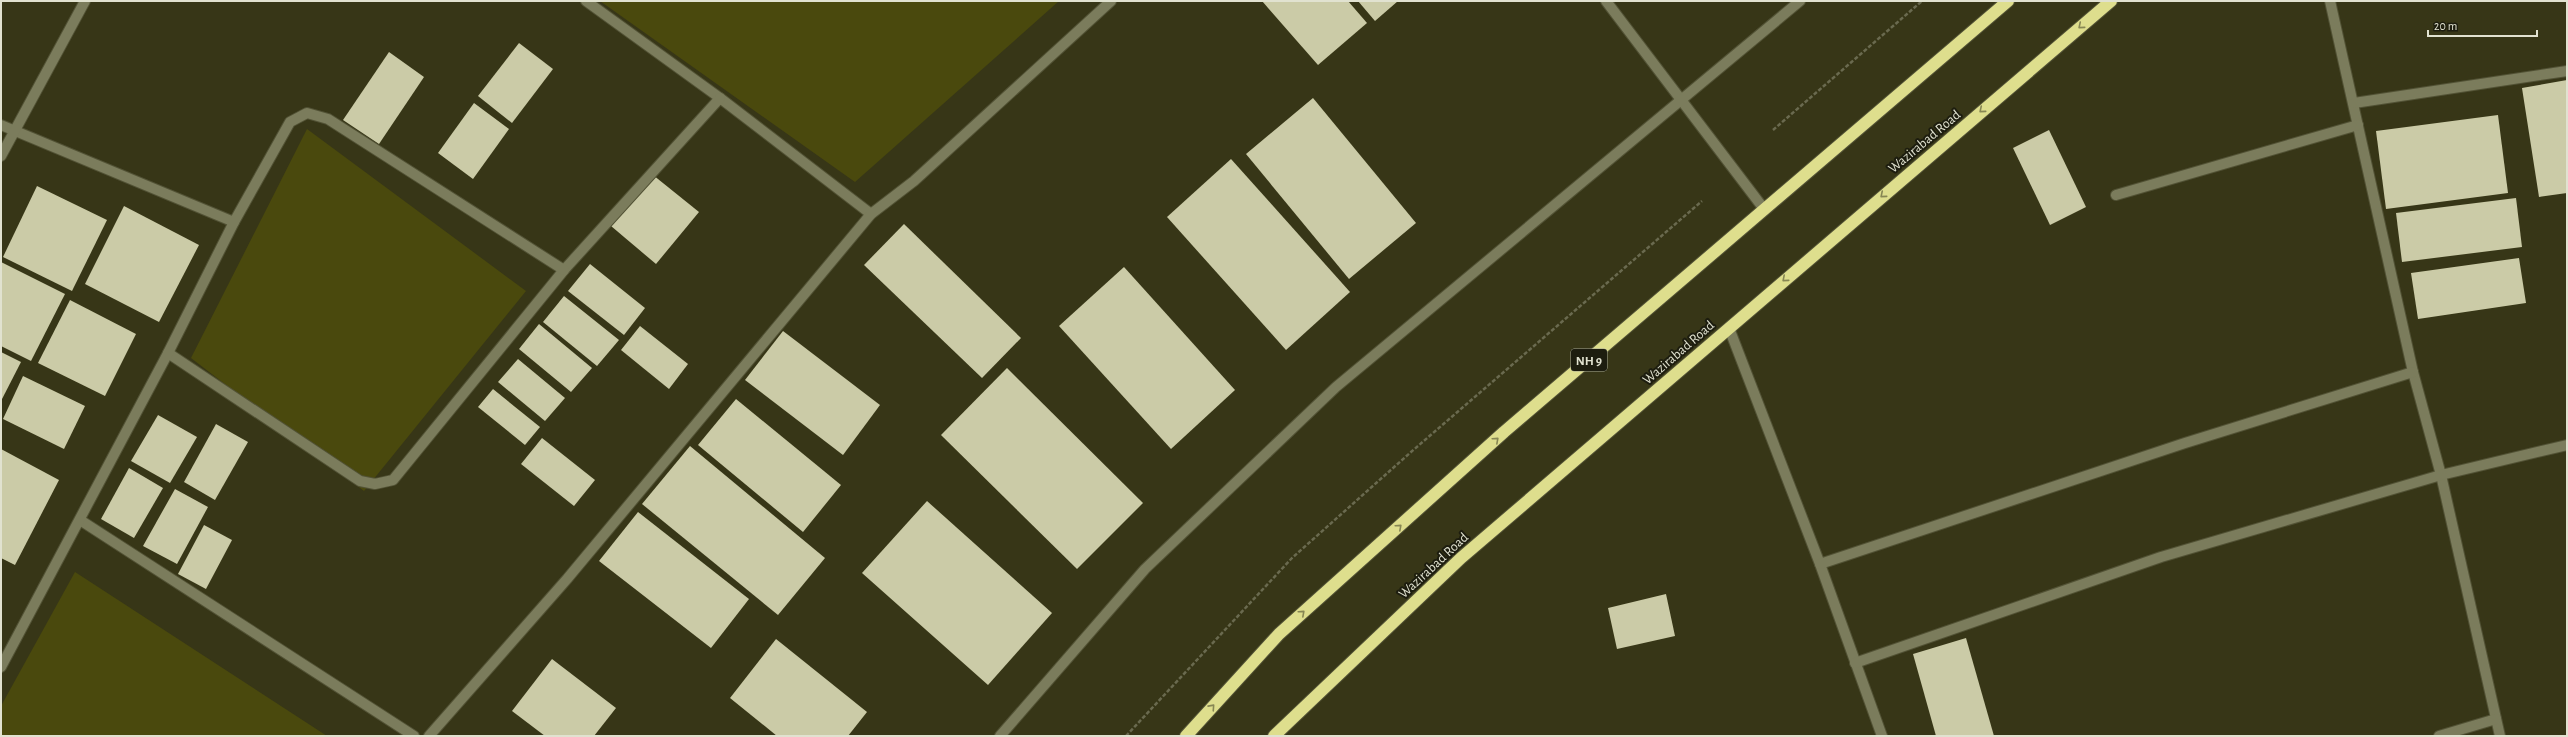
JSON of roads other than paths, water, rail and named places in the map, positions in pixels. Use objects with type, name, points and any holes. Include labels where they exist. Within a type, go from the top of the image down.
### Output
[{"type":"highway","name":"NH 9","points":[[1186,736],[1279,634],[1504,432],[2008,1]]},
{"type":"highway","name":"Wazirabad Road","points":[[1274,736],[1461,558],[2111,1]]},
{"type":"street","points":[[1,156],[85,1]]},
{"type":"street","points":[[586,1],[720,98],[871,214]]},
{"type":"street","points":[[428,736],[572,573],[871,214],[914,181],[1111,1]]},
{"type":"street","points":[[1606,1],[1764,210]]},
{"type":"street","points":[[1000,736],[1145,569],[1336,387],[1800,1]]},
{"type":"street","points":[[2330,1],[2413,372],[2441,475],[2500,736]]},
{"type":"street","points":[[2354,103],[2567,71]]},
{"type":"street","points":[[168,353],[360,481],[375,484],[393,480],[564,270],[720,98]]},
{"type":"street","points":[[1,667],[168,353],[234,222],[290,122],[307,113],[328,119],[564,270]]},
{"type":"street","points":[[1,125],[14,132],[52,145],[234,222]]},
{"type":"street","points":[[2116,195],[2358,125]]},
{"type":"street","points":[[1729,328],[1820,564],[1882,736]]},
{"type":"street","points":[[1820,564],[2185,442],[2413,372]]},
{"type":"street","points":[[1855,663],[2161,557],[2441,475],[2567,445]]},
{"type":"street","points":[[80,520],[414,736]]},
{"type":"street","points":[[2439,736],[2496,720]]}]
